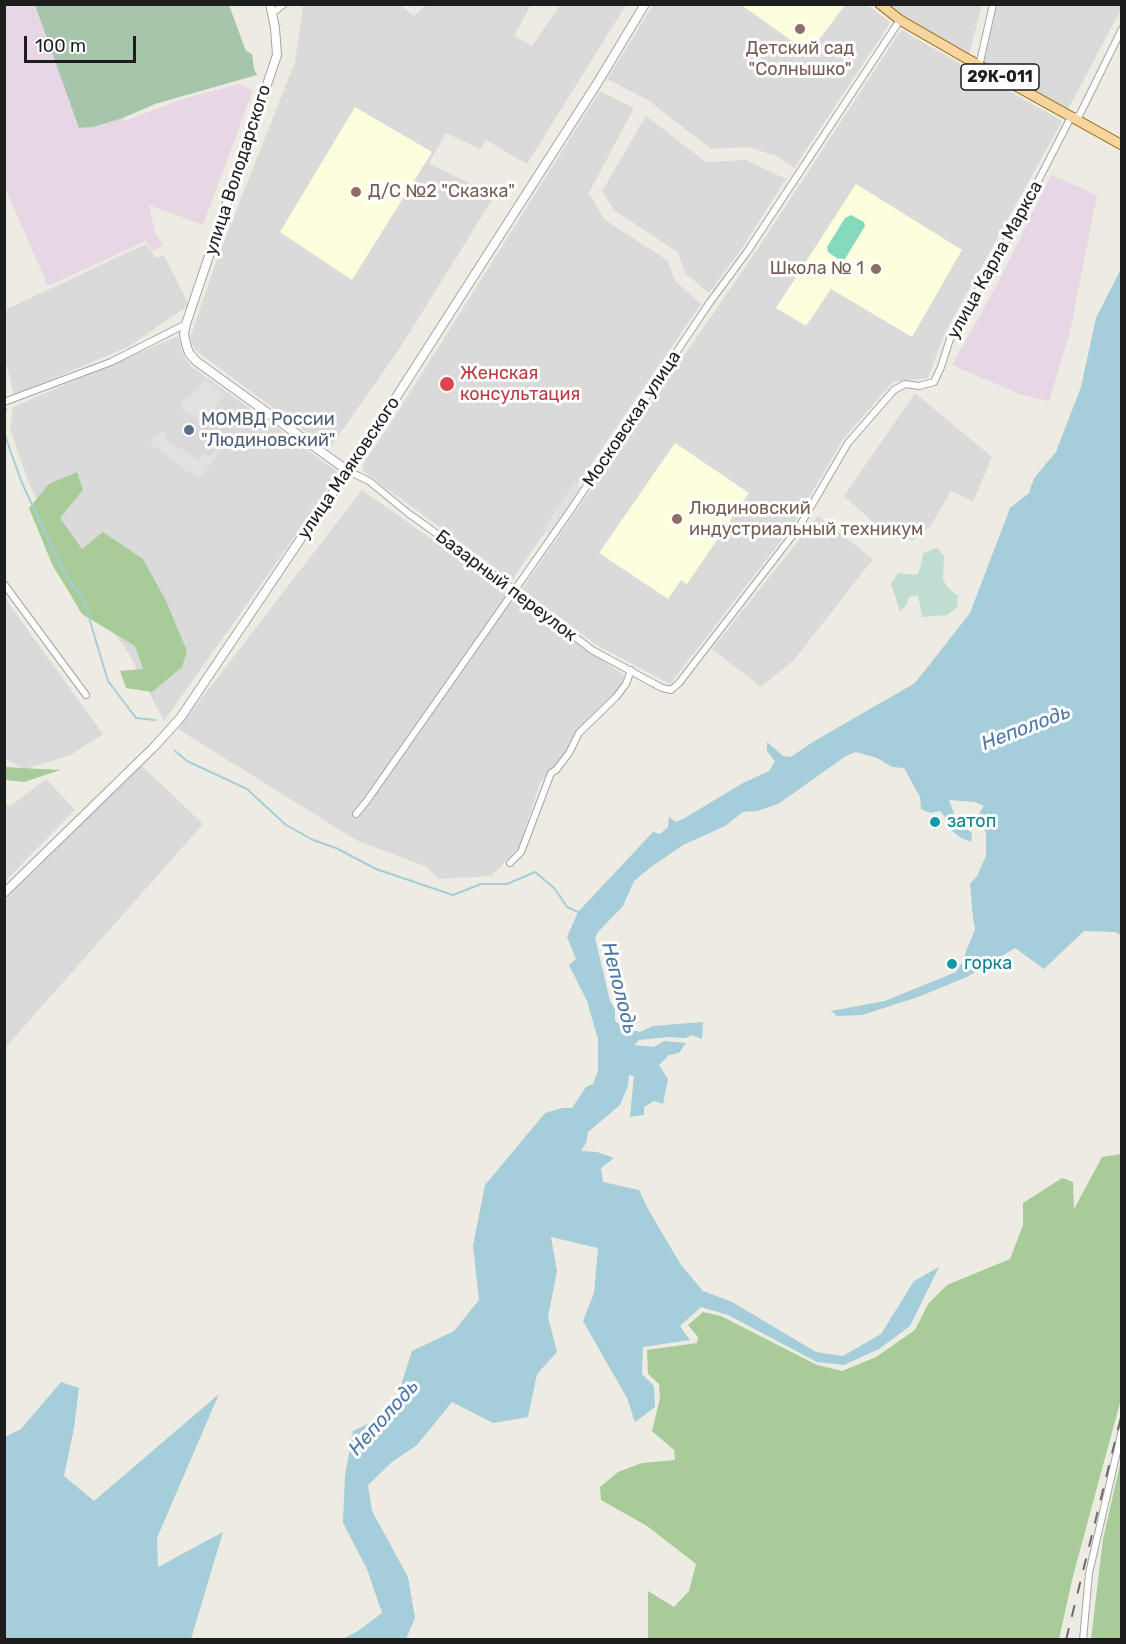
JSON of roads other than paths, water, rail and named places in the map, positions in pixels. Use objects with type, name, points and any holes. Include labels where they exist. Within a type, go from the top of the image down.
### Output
[{"type":"main road","name":"29К-011","points":[[880,4],[900,20],[1122,145]]},
{"type":"street","points":[[271,9],[284,4]]},
{"type":"street","name":"улица Маяковского","points":[[4,893],[155,746],[181,717],[348,471],[598,82],[645,4]]},
{"type":"street","points":[[974,63],[980,62],[993,4]]},
{"type":"street","name":"улица Володарского","points":[[271,9],[277,55],[184,334],[189,353],[196,361],[348,471]]},
{"type":"street","name":"Московская улица","points":[[356,814],[564,520],[710,302],[747,252],[900,20]]},
{"type":"street","name":"улица Карла Маркса","points":[[671,690],[679,683],[799,527],[856,434],[894,390],[905,384],[919,386],[934,382],[942,367],[950,339],[1018,220],[1071,117],[1079,116],[1122,29]]},
{"type":"street","points":[[4,402],[111,362],[186,324]]},
{"type":"street","name":"Базарный переулок","points":[[348,471],[369,481],[408,513],[592,650],[631,669],[662,688],[671,690]]},
{"type":"street","points":[[4,584],[86,695]]},
{"type":"street","points":[[510,863],[521,852],[551,773],[569,753],[579,733],[626,684],[631,669]]},
{"type":"street","points":[[1083,1640],[1089,1573],[1122,1430]]},
{"type":"water","name":"Неполодь","points":[[1121,269],[1121,935],[1115,932],[1084,931],[1044,969],[1015,948],[967,977],[918,997],[862,1015],[837,1016],[831,1011],[885,1001],[956,972],[975,929],[970,884],[977,876],[986,856],[986,833],[978,815],[984,806],[975,802],[949,800],[957,822],[972,833],[971,842],[961,838],[950,829],[940,811],[930,813],[921,809],[920,797],[904,768],[892,767],[877,758],[856,752],[846,756],[778,804],[757,811],[743,812],[725,826],[683,845],[651,867],[634,881],[623,906],[595,938],[610,1001],[615,1009],[615,1021],[624,1028],[640,1032],[653,1026],[703,1022],[702,1039],[692,1035],[685,1038],[667,1037],[639,1040],[634,1045],[654,1047],[664,1041],[686,1043],[679,1053],[669,1055],[659,1065],[668,1079],[663,1104],[654,1101],[644,1107],[644,1115],[630,1117],[634,1076],[629,1075],[628,1086],[620,1105],[588,1132],[586,1143],[581,1151],[597,1152],[614,1158],[601,1168],[603,1182],[639,1190],[681,1265],[703,1291],[732,1302],[816,1352],[843,1356],[881,1334],[914,1281],[939,1267],[910,1326],[879,1349],[844,1365],[817,1362],[728,1315],[701,1307],[680,1326],[690,1340],[643,1347],[642,1374],[654,1386],[655,1407],[635,1422],[627,1398],[583,1321],[594,1293],[598,1248],[551,1237],[557,1271],[548,1317],[557,1352],[537,1374],[528,1417],[493,1423],[452,1402],[417,1445],[392,1462],[368,1485],[372,1511],[408,1577],[415,1618],[406,1639],[343,1639],[382,1613],[367,1569],[343,1523],[345,1476],[353,1431],[392,1412],[412,1351],[454,1331],[479,1300],[473,1246],[485,1185],[545,1113],[562,1108],[572,1108],[586,1087],[593,1084],[598,1071],[598,1039],[587,1001],[569,965],[576,959],[567,937],[578,912],[653,832],[660,834],[668,827],[669,817],[676,822],[683,819],[743,783],[769,771],[775,761],[767,751],[767,742],[783,756],[791,757],[915,683],[970,613],[1010,508],[1029,493],[1034,478],[1056,452],[1081,387],[1096,318]]},
{"type":"water","points":[[61,1382],[79,1388],[64,1476],[94,1501],[219,1394],[157,1538],[158,1567],[223,1532],[191,1639],[5,1639],[5,1437],[21,1429]]},
{"type":"waterway","points":[[4,419],[6,409]]},
{"type":"waterway","points":[[4,433],[22,483],[63,571],[84,601],[108,681],[136,718],[155,720]]},
{"type":"waterway","points":[[175,751],[187,761],[247,789],[286,825],[376,869],[453,895],[481,884],[507,884],[535,872],[555,889],[567,907],[579,914]]},
{"type":"railway","points":[[1066,1640],[1122,1413]]},
{"type":"place","name":"Детский сад \"Солнышко\"","points":[[800,29]]},
{"type":"place","name":"Д/С №2 \"Сказка\"","points":[[356,192]]},
{"type":"place","name":"Школа № 1","points":[[876,269]]},
{"type":"place","name":"Женская консультация","points":[[447,384]]},
{"type":"place","name":"МОМВД России \"Людиновский\"","points":[[189,430]]},
{"type":"place","name":"Людиновский индустриальный техникум","points":[[677,519]]},
{"type":"place","name":"затоп","points":[[935,822]]},
{"type":"place","name":"горка","points":[[952,964]]}]
